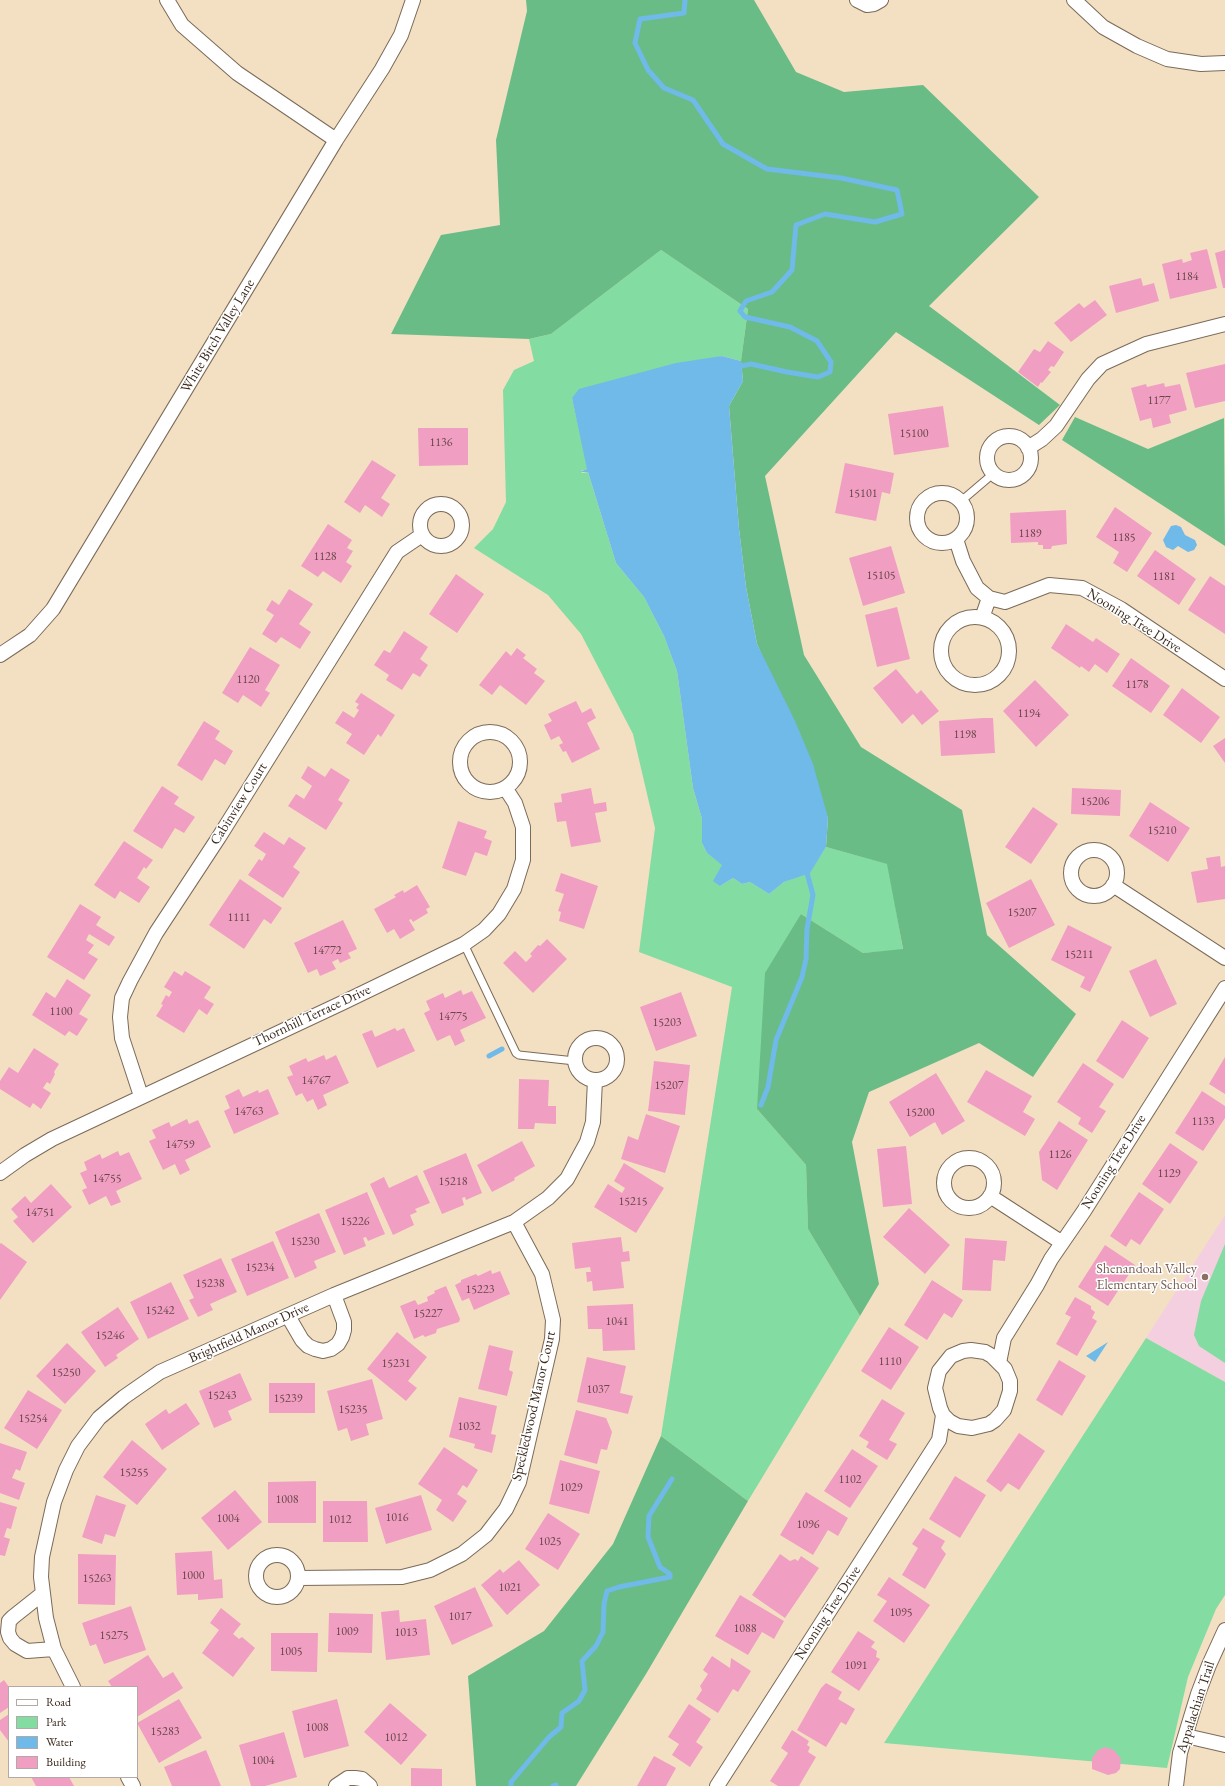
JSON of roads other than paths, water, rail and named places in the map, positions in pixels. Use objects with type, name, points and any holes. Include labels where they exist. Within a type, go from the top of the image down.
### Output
[{"type":"street","points":[[166,0],[182,25],[237,73],[336,140]]},
{"type":"street","name":"White Birch Valley Lane","points":[[0,655],[30,635],[53,609],[336,140],[382,69],[401,36],[413,0]]},
{"type":"street","points":[[857,0],[867,4],[874,4],[881,0]]},
{"type":"street","points":[[1074,0],[1104,27],[1167,59],[1200,64],[1225,63]]},
{"type":"street","points":[[1028,448],[1042,439],[1056,426],[1088,380],[1102,364],[1146,344],[1225,324]]},
{"type":"street","points":[[1004,437],[1018,438],[1028,448],[1031,455],[1028,469],[1023,475],[1010,480],[989,478],[987,457],[989,450],[998,439],[1004,437]]},
{"type":"street","points":[[934,494],[950,495],[960,502],[966,511],[967,519],[965,527],[956,539],[942,543],[927,539],[922,533],[917,518],[922,504],[927,498],[934,494]]},
{"type":"street","name":"Cabinview Court","points":[[141,1096],[122,1038],[120,1017],[122,998],[130,981],[156,933],[215,844],[397,552],[422,535]]},
{"type":"street","points":[[956,539],[963,561],[977,588],[989,598],[982,618]]},
{"type":"street","name":"Nooning Tree Drive","points":[[989,598],[1005,602],[1049,585],[1082,588],[1121,609],[1225,679]]},
{"type":"street","points":[[971,618],[982,618],[992,622],[1000,628],[1006,638],[1009,648],[1008,659],[1004,669],[997,677],[988,683],[977,685],[968,684],[952,676],[942,657],[942,646],[945,636],[951,627],[960,621],[971,618]]},
{"type":"street","points":[[482,732],[501,734],[509,738],[515,746],[519,755],[520,765],[518,774],[506,789],[485,793],[475,789],[467,783],[461,774],[459,764],[460,753],[465,744],[472,737],[482,732]]},
{"type":"street","name":"Thornhill Terrace Drive","points":[[0,1173],[25,1155],[52,1139],[464,944],[484,930],[499,914],[514,889],[523,860],[523,827],[515,803],[506,789]]},
{"type":"street","points":[[1113,885],[1225,958]]},
{"type":"street","name":"Nooning Tree Drive","points":[[1004,1338],[1061,1242],[1084,1211],[1225,988]]},
{"type":"street","points":[[598,1038],[611,1044],[616,1050],[618,1057],[614,1071],[602,1080],[595,1080],[584,1076],[575,1060],[579,1047],[591,1039],[598,1038]]},
{"type":"street","name":"Brightfield Manor Drive","points":[[72,1686],[54,1649],[42,1594],[42,1557],[54,1502],[66,1470],[78,1446],[99,1418],[124,1397],[160,1372],[334,1295],[514,1222],[548,1198],[567,1179],[579,1159],[587,1142],[593,1122],[595,1080]]},
{"type":"street","points":[[990,1196],[1061,1242]]},
{"type":"street","name":"Speckledwood Manor Court","points":[[298,1578],[402,1577],[430,1570],[462,1554],[486,1535],[506,1508],[519,1482],[552,1339],[553,1320],[542,1274],[514,1222]]},
{"type":"street","points":[[288,1316],[302,1340],[308,1346],[322,1350],[331,1349],[342,1338],[344,1330],[344,1322],[334,1295]]},
{"type":"street","points":[[984,1352],[1004,1338]]},
{"type":"street","points":[[999,1363],[1004,1338]]},
{"type":"street","points":[[971,1350],[984,1352],[992,1356],[999,1363],[1005,1369],[1010,1381],[1010,1391],[1004,1410],[995,1420],[988,1424],[972,1428],[949,1421],[943,1415],[940,1408],[935,1388],[939,1371],[951,1356],[971,1350]]},
{"type":"street","points":[[939,1440],[943,1415]]},
{"type":"street","points":[[939,1440],[962,1426]]},
{"type":"street","name":"Nooning Tree Drive","points":[[717,1786],[939,1440]]},
{"type":"street","points":[[42,1594],[9,1621],[8,1632],[14,1644],[27,1652],[54,1649]]},
{"type":"street","name":"Appalachian Trail","points":[[1176,1786],[1180,1753],[1198,1694],[1225,1630]]},
{"type":"street","points":[[1186,1736],[1225,1745]]},
{"type":"street","points":[[336,1786],[348,1778],[355,1778],[362,1779],[370,1786]]},
{"type":"lane","points":[[960,502],[989,478]]},
{"type":"lane","points":[[464,944],[516,1053],[519,1055],[575,1060]]},
{"type":"water","points":[[722,356],[741,361],[743,381],[729,406],[739,529],[746,587],[757,644],[795,721],[813,764],[828,818],[826,847],[810,873],[784,882],[769,894],[750,882],[742,884],[733,878],[720,886],[713,881],[722,865],[707,853],[702,843],[702,819],[693,788],[677,671],[664,636],[644,597],[616,563],[588,472],[580,472],[587,469],[572,398],[579,389],[676,363]]},
{"type":"water","points":[[1176,525],[1181,527],[1185,535],[1195,540],[1197,545],[1194,550],[1188,552],[1178,546],[1173,550],[1166,547],[1163,540],[1171,526]]},
{"type":"water","points":[[1108,1342],[1095,1362],[1086,1356]]},
{"type":"waterway","points":[[685,0],[684,13],[640,19],[635,43],[648,70],[664,88],[693,100],[723,144],[767,169],[841,178],[897,190],[902,214],[875,222],[825,214],[796,225],[792,270],[772,292],[746,301],[740,311],[745,317],[790,327],[817,341],[831,362],[830,372],[818,377],[751,364],[741,366]]},
{"type":"waterway","points":[[761,1105],[768,1087],[776,1040],[802,977],[806,959],[807,929],[813,895],[807,873]]},
{"type":"waterway","points":[[489,1056],[502,1049]]},
{"type":"waterway","points":[[511,1786],[511,1782],[549,1737],[561,1727],[562,1713],[579,1701],[585,1690],[582,1661],[596,1646],[603,1632],[604,1604],[607,1591],[619,1587],[670,1577],[670,1574],[660,1567],[648,1537],[649,1516],[672,1479]]},
{"type":"place","name":"Shenandoah Valley Elementary School","points":[[1205,1277]]}]
